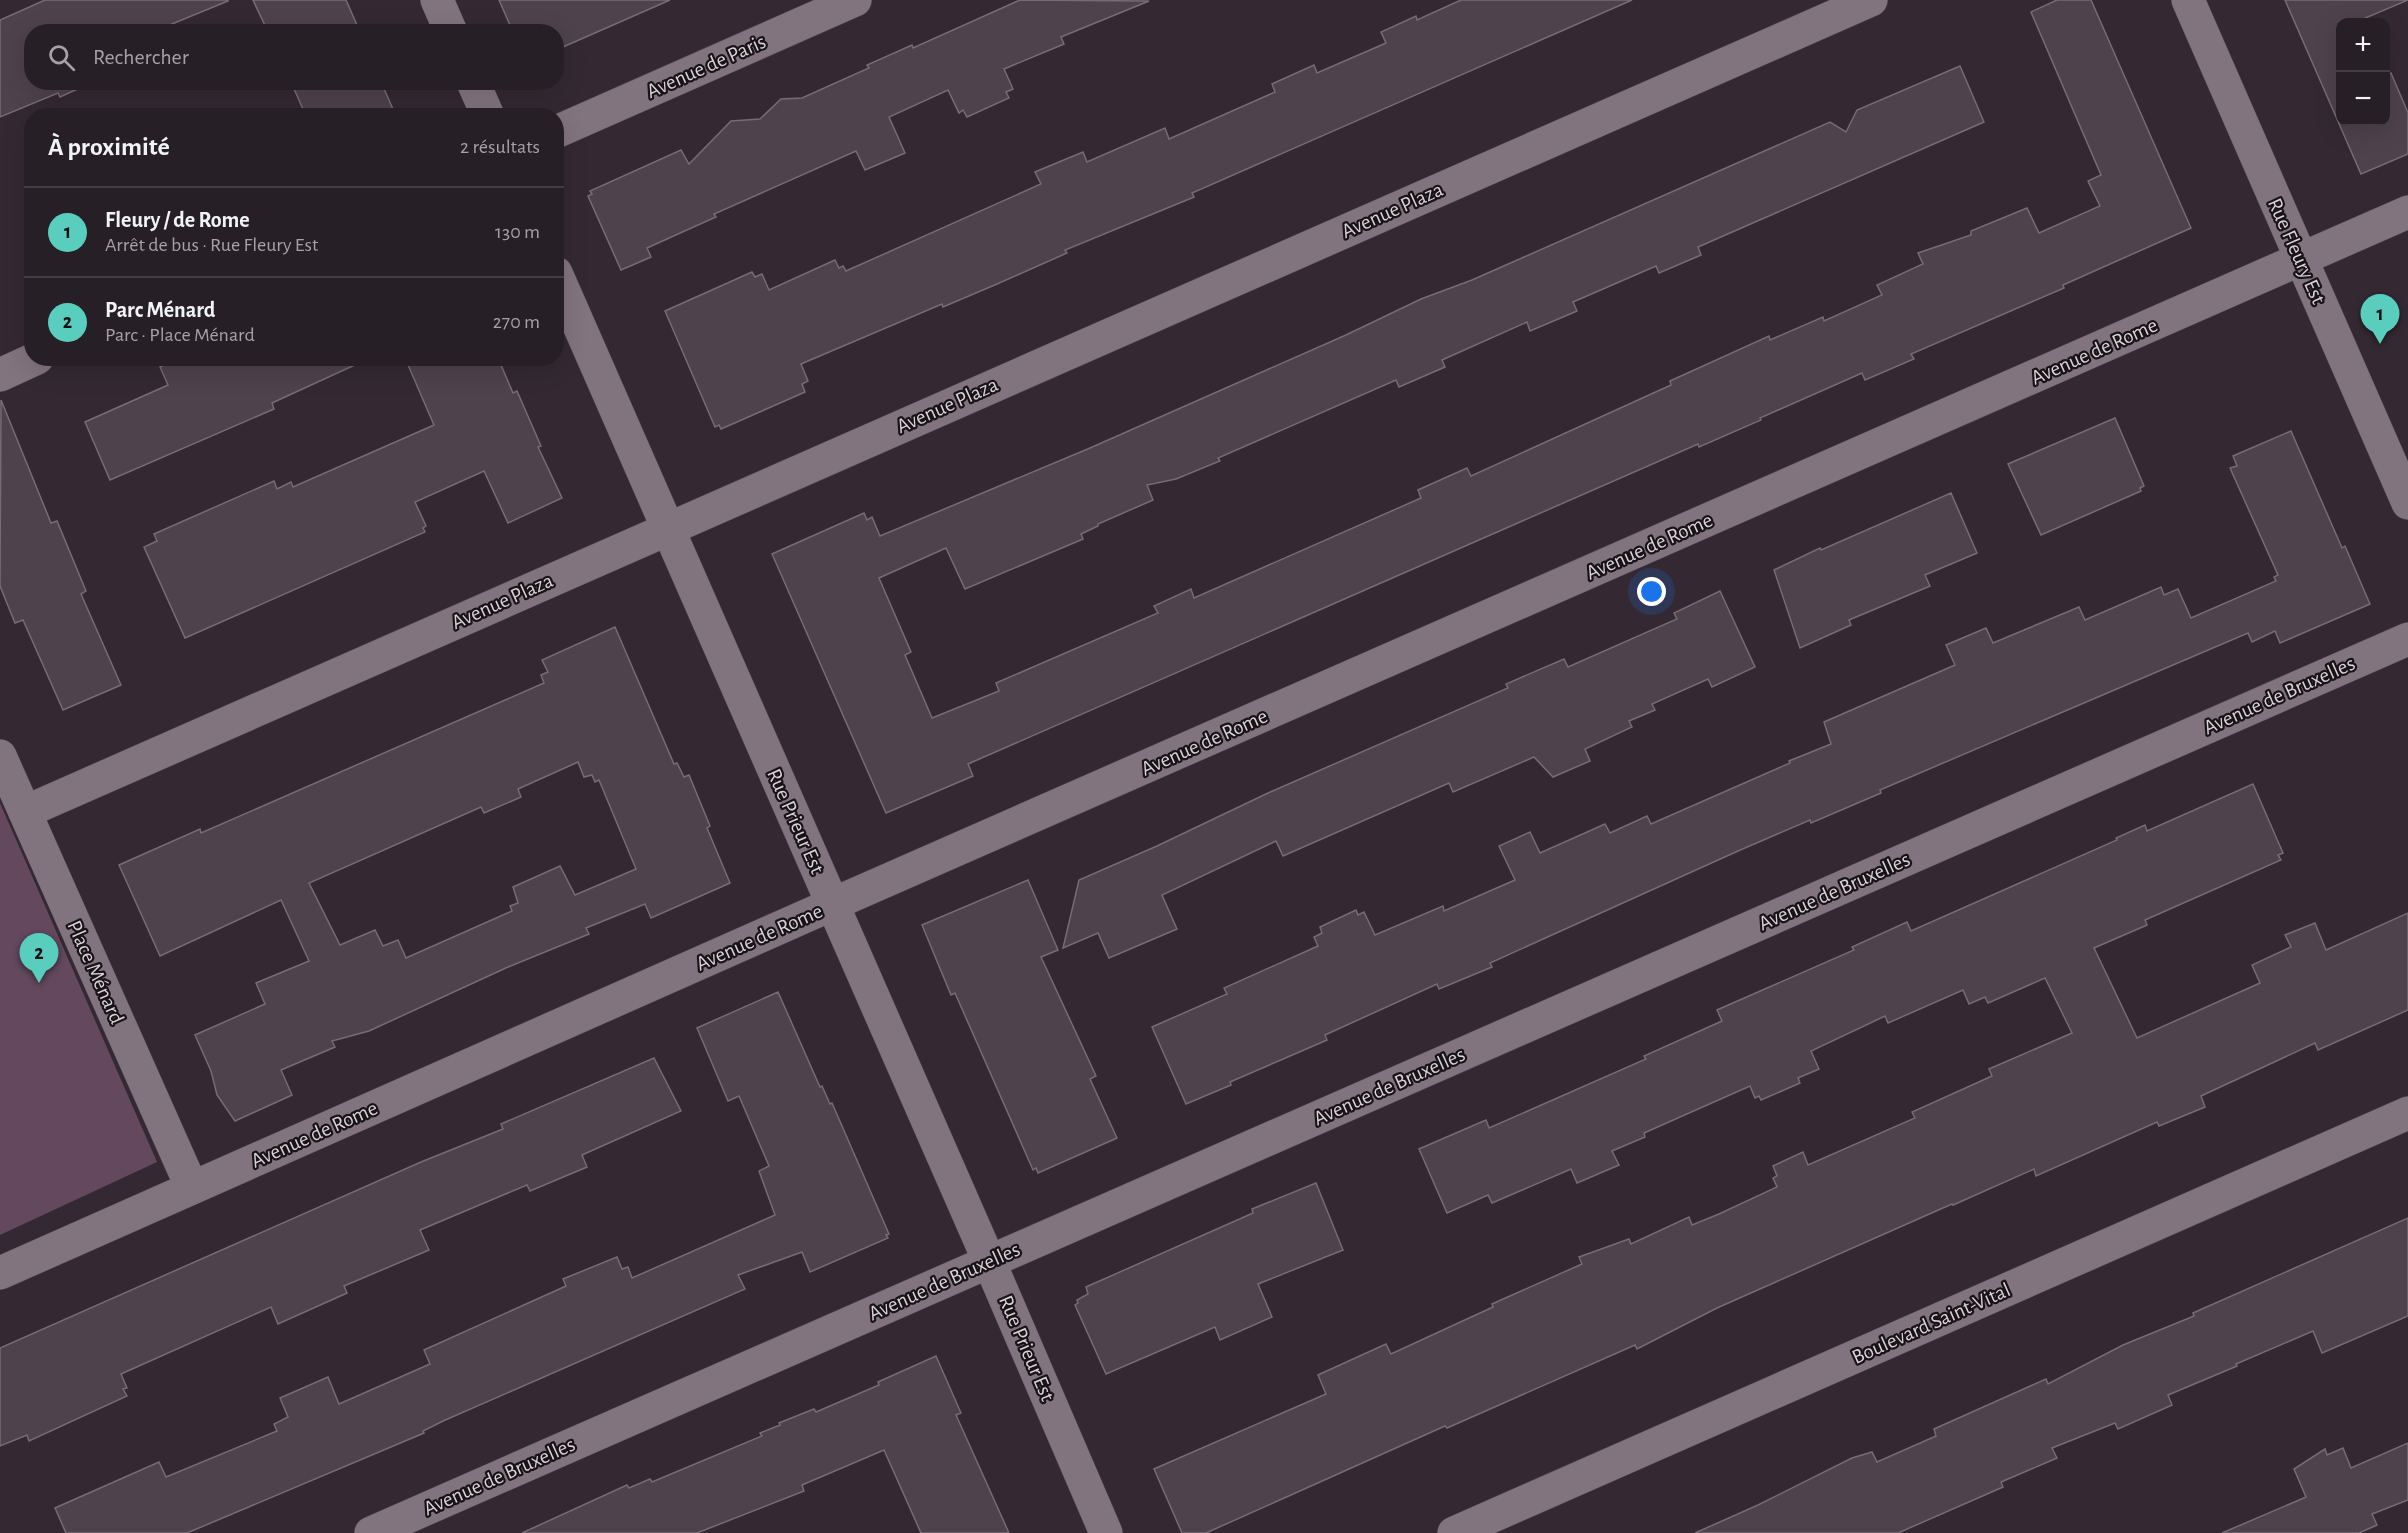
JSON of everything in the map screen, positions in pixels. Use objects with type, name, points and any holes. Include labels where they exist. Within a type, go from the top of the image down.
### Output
[{"type":"street","points":[[437,0],[448,24]]},
{"type":"street","name":"Avenue de Paris","points":[[564,128],[855,0]]},
{"type":"street","name":"Avenue Plaza","points":[[24,812],[1871,0]]},
{"type":"street","name":"Rue Fleury Est","points":[[2188,0],[2408,502]]},
{"type":"street","points":[[477,90],[484,108]]},
{"type":"street","name":"Avenue de Rome","points":[[0,1273],[833,904],[2408,213]]},
{"type":"street","name":"Rue Prieur Est","points":[[564,291],[1106,1533]]},
{"type":"street","points":[[0,375],[24,364]]},
{"type":"street","name":"Avenue de Bruxelles","points":[[370,1533],[2408,639]]},
{"type":"street","name":"Place Ménard","points":[[0,756],[192,1188]]},
{"type":"street","name":"Boulevard Saint-Vital","points":[[1454,1533],[2408,1113]]},
{"type":"shaded area","points":[[0,803],[157,1162],[0,1235]]},
{"type":"building","points":[[45,0],[228,0],[172,24],[24,24],[24,90],[75,90],[60,97],[58,93],[0,117],[0,20]]},
{"type":"building","points":[[253,0],[346,0],[356,24],[264,24]]},
{"type":"building","points":[[499,0],[670,0],[564,46],[564,24],[510,24]]},
{"type":"building","points":[[1020,0],[1149,1],[1061,37],[1064,44],[1004,69],[1013,89],[1006,92],[1009,98],[967,117],[963,110],[959,113],[948,90],[889,117],[905,153],[865,170],[856,151],[714,214],[716,217],[647,248],[651,257],[621,270],[588,196],[592,194],[590,191],[681,150],[689,164],[731,121],[760,119],[781,99],[802,98],[869,68],[867,65],[912,45],[913,48]]},
{"type":"building","points":[[1461,0],[1632,0],[1192,193],[1194,197],[1065,250],[1067,253],[997,284],[943,307],[942,304],[801,364],[808,381],[802,384],[805,392],[721,429],[719,425],[715,427],[665,311],[752,272],[755,277],[762,274],[769,290],[835,260],[839,268],[843,266],[846,271],[1041,184],[1035,172],[1083,152],[1087,162],[1165,128],[1169,139],[1275,92],[1272,84],[1314,65],[1317,73],[1386,43],[1381,32],[1416,16],[1417,20]]},
{"type":"building","points":[[2057,0],[2091,0],[2191,228],[2063,285],[2064,288],[1911,354],[1914,359],[1865,380],[1862,373],[1760,418],[1761,420],[1699,447],[1698,444],[968,764],[973,776],[886,813],[772,554],[864,513],[867,520],[872,517],[880,536],[1090,448],[1346,335],[1421,299],[1472,280],[1830,122],[1846,132],[1857,110],[1960,66],[1984,122],[1698,247],[1701,255],[1659,273],[1656,266],[1573,302],[1577,311],[1530,331],[1527,322],[1442,360],[1445,367],[1399,387],[1396,380],[1218,458],[1220,461],[1176,479],[1147,485],[1153,500],[1098,524],[1081,534],[1083,539],[965,589],[946,548],[879,578],[911,652],[905,655],[932,718],[999,691],[996,683],[1158,613],[1154,606],[1191,589],[1194,598],[1421,498],[1418,490],[1467,468],[1471,476],[1671,385],[1670,381],[1769,336],[1770,340],[1823,317],[1824,321],[1882,295],[1877,285],[1923,264],[1918,253],[1971,235],[1971,231],[2027,208],[2039,233],[2100,206],[2088,181],[2101,175],[2031,12]]},
{"type":"building","points":[[2285,0],[2408,0],[2365,18],[2336,18],[2336,117]]},
{"type":"building","points":[[2391,73],[2408,113],[2408,154],[2361,174],[2340,126],[2390,126]]},
{"type":"building","points":[[295,90],[385,90],[392,108],[302,108]]},
{"type":"building","points":[[353,366],[272,403],[274,409],[110,480],[85,422],[168,385],[160,367]]},
{"type":"building","points":[[408,366],[501,366],[513,393],[517,391],[541,446],[538,447],[562,498],[508,523],[484,471],[415,502],[426,526],[423,528],[425,532],[185,638],[144,547],[157,541],[154,534],[274,481],[277,489],[291,482],[293,487],[434,425]]},
{"type":"building","points":[[1,400],[51,523],[57,521],[86,591],[81,594],[121,685],[63,710],[23,620],[15,623],[0,586]]},
{"type":"building","points":[[2115,418],[2144,486],[2140,488],[2141,491],[2041,535],[2008,464]]},
{"type":"building","points":[[2291,431],[2342,548],[2345,546],[2370,604],[2280,643],[2275,631],[2252,642],[2248,633],[1880,790],[1881,793],[1811,823],[1810,820],[1738,851],[1490,963],[1492,967],[1439,989],[1437,984],[1325,1035],[1327,1040],[1230,1082],[1231,1085],[1186,1104],[1152,1027],[1227,994],[1224,988],[1318,946],[1314,937],[1322,933],[1320,927],[1356,910],[1358,915],[1364,912],[1375,935],[1443,906],[1444,911],[1515,880],[1499,846],[1530,832],[1540,853],[1605,824],[1610,833],[1647,816],[1651,824],[1790,763],[1789,761],[1831,744],[1824,722],[1955,665],[1946,645],[1986,628],[1993,643],[2079,607],[2085,620],[2161,587],[2164,595],[2178,589],[2191,618],[2276,581],[2274,577],[2278,575],[2230,468],[2237,466],[2233,456]]},
{"type":"building","points":[[1951,493],[1977,553],[1925,575],[1930,586],[1849,620],[1851,625],[1800,648],[1774,570],[1820,548],[1821,550]]},
{"type":"building","points":[[1720,591],[1755,667],[1712,687],[1708,679],[1652,704],[1655,710],[1629,721],[1632,727],[1585,749],[1590,761],[1553,777],[1534,757],[1453,792],[1449,783],[1283,856],[1276,841],[1162,895],[1177,929],[1109,958],[1098,933],[1063,948],[1079,880],[1268,793],[1508,688],[1506,684],[1564,659],[1568,667],[1677,619],[1674,613]]},
{"type":"building","points":[[615,627],[674,764],[677,763],[684,777],[689,775],[710,826],[707,828],[730,883],[651,918],[645,904],[586,928],[589,934],[508,967],[369,1031],[332,1041],[335,1047],[281,1070],[292,1095],[235,1121],[217,1095],[211,1071],[195,1035],[265,1004],[256,983],[309,961],[281,900],[160,956],[119,865],[200,829],[201,833],[544,683],[541,675],[548,672],[542,660]],"holes":[[[578,762],[584,777],[592,775],[595,782],[599,780],[636,869],[575,895],[560,866],[513,887],[518,903],[510,906],[512,911],[406,958],[398,940],[383,946],[375,930],[340,945],[309,883],[481,807],[484,813],[521,797],[518,789]]]},
{"type":"building","points":[[2253,784],[2283,853],[2278,855],[2281,860],[2145,920],[2147,925],[2094,948],[2137,1038],[2260,983],[2252,965],[2291,947],[2285,935],[2315,923],[2326,950],[2408,913],[2408,1010],[2318,1050],[2315,1043],[2201,1096],[2205,1107],[2159,1126],[2157,1122],[2036,1176],[2034,1169],[1717,1308],[1637,1349],[1635,1345],[1447,1428],[1445,1426],[1206,1533],[1182,1533],[1154,1469],[1326,1394],[1318,1375],[1386,1344],[1391,1354],[1493,1307],[1492,1304],[1582,1264],[1579,1257],[1629,1239],[1631,1244],[1689,1217],[1692,1225],[1719,1214],[1777,1187],[1773,1178],[1777,1176],[1773,1166],[1803,1152],[1808,1165],[1915,1118],[1912,1112],[1992,1076],[1989,1069],[2072,1033],[2045,978],[1988,1003],[1985,997],[1969,1004],[1963,990],[1888,1023],[1885,1016],[1811,1051],[1819,1069],[1798,1078],[1800,1083],[1761,1100],[1759,1096],[1755,1098],[1750,1086],[1644,1133],[1645,1137],[1612,1151],[1619,1165],[1577,1183],[1571,1169],[1492,1203],[1488,1195],[1447,1213],[1419,1149],[1486,1120],[1489,1128],[1646,1059],[1644,1056],[1722,1021],[1717,1010],[1854,950],[1852,947],[1907,922],[1911,931],[2117,840],[2116,838],[2145,825],[2147,831]]},
{"type":"building","points":[[1028,880],[1058,950],[1041,957],[1096,1076],[1090,1079],[1117,1138],[1038,1173],[1036,1168],[1033,1170],[955,993],[951,995],[922,925]]},
{"type":"building","points":[[778,992],[820,1087],[822,1086],[830,1104],[832,1103],[889,1234],[886,1235],[888,1238],[810,1272],[802,1252],[738,1275],[745,1289],[443,1421],[423,1431],[424,1433],[187,1533],[66,1533],[55,1508],[159,1462],[166,1477],[277,1431],[274,1424],[288,1417],[280,1398],[328,1377],[339,1404],[430,1364],[424,1350],[566,1286],[563,1279],[617,1257],[622,1269],[628,1267],[632,1278],[775,1215],[759,1171],[769,1166],[739,1096],[728,1101],[697,1028]]},
{"type":"building","points":[[654,1058],[681,1111],[582,1155],[587,1167],[530,1191],[527,1185],[420,1230],[429,1250],[344,1286],[347,1293],[278,1324],[271,1307],[121,1374],[127,1388],[123,1389],[127,1396],[29,1441],[27,1435],[0,1446],[0,1348],[421,1162],[503,1129],[501,1124]]},
{"type":"building","points":[[1316,1183],[1343,1250],[1258,1284],[1272,1317],[1220,1340],[1215,1327],[1106,1374],[1075,1305],[1078,1303],[1077,1300],[1088,1294],[1086,1287],[1253,1213],[1252,1209]]},
{"type":"building","points":[[2408,1218],[2408,1316],[2322,1353],[2313,1331],[2168,1395],[2172,1405],[2118,1429],[2115,1423],[2052,1448],[2057,1458],[2001,1482],[2003,1487],[1898,1533],[1695,1533],[1758,1505],[1852,1458],[1872,1452],[1877,1462],[1936,1436],[1934,1429],[2046,1379],[2048,1384],[2123,1345],[2194,1316],[2193,1313]]},
{"type":"building","points":[[936,1356],[961,1413],[956,1415],[1009,1533],[921,1533],[884,1450],[802,1485],[804,1491],[697,1533],[522,1533],[627,1485],[629,1488],[650,1479],[652,1482],[762,1436],[760,1433],[780,1425],[779,1423],[814,1409],[816,1412],[879,1385],[878,1382]]},
{"type":"building","points":[[2408,1443],[2408,1500],[2372,1514],[2377,1525],[2359,1533],[2222,1533],[2306,1497],[2294,1469],[2325,1449],[2327,1455],[2343,1448],[2351,1468]]},
{"type":"place","name":"Fleury / de Rome","points":[[2380,344]]},
{"type":"place","name":"Parc Ménard","points":[[39,983]]}]
